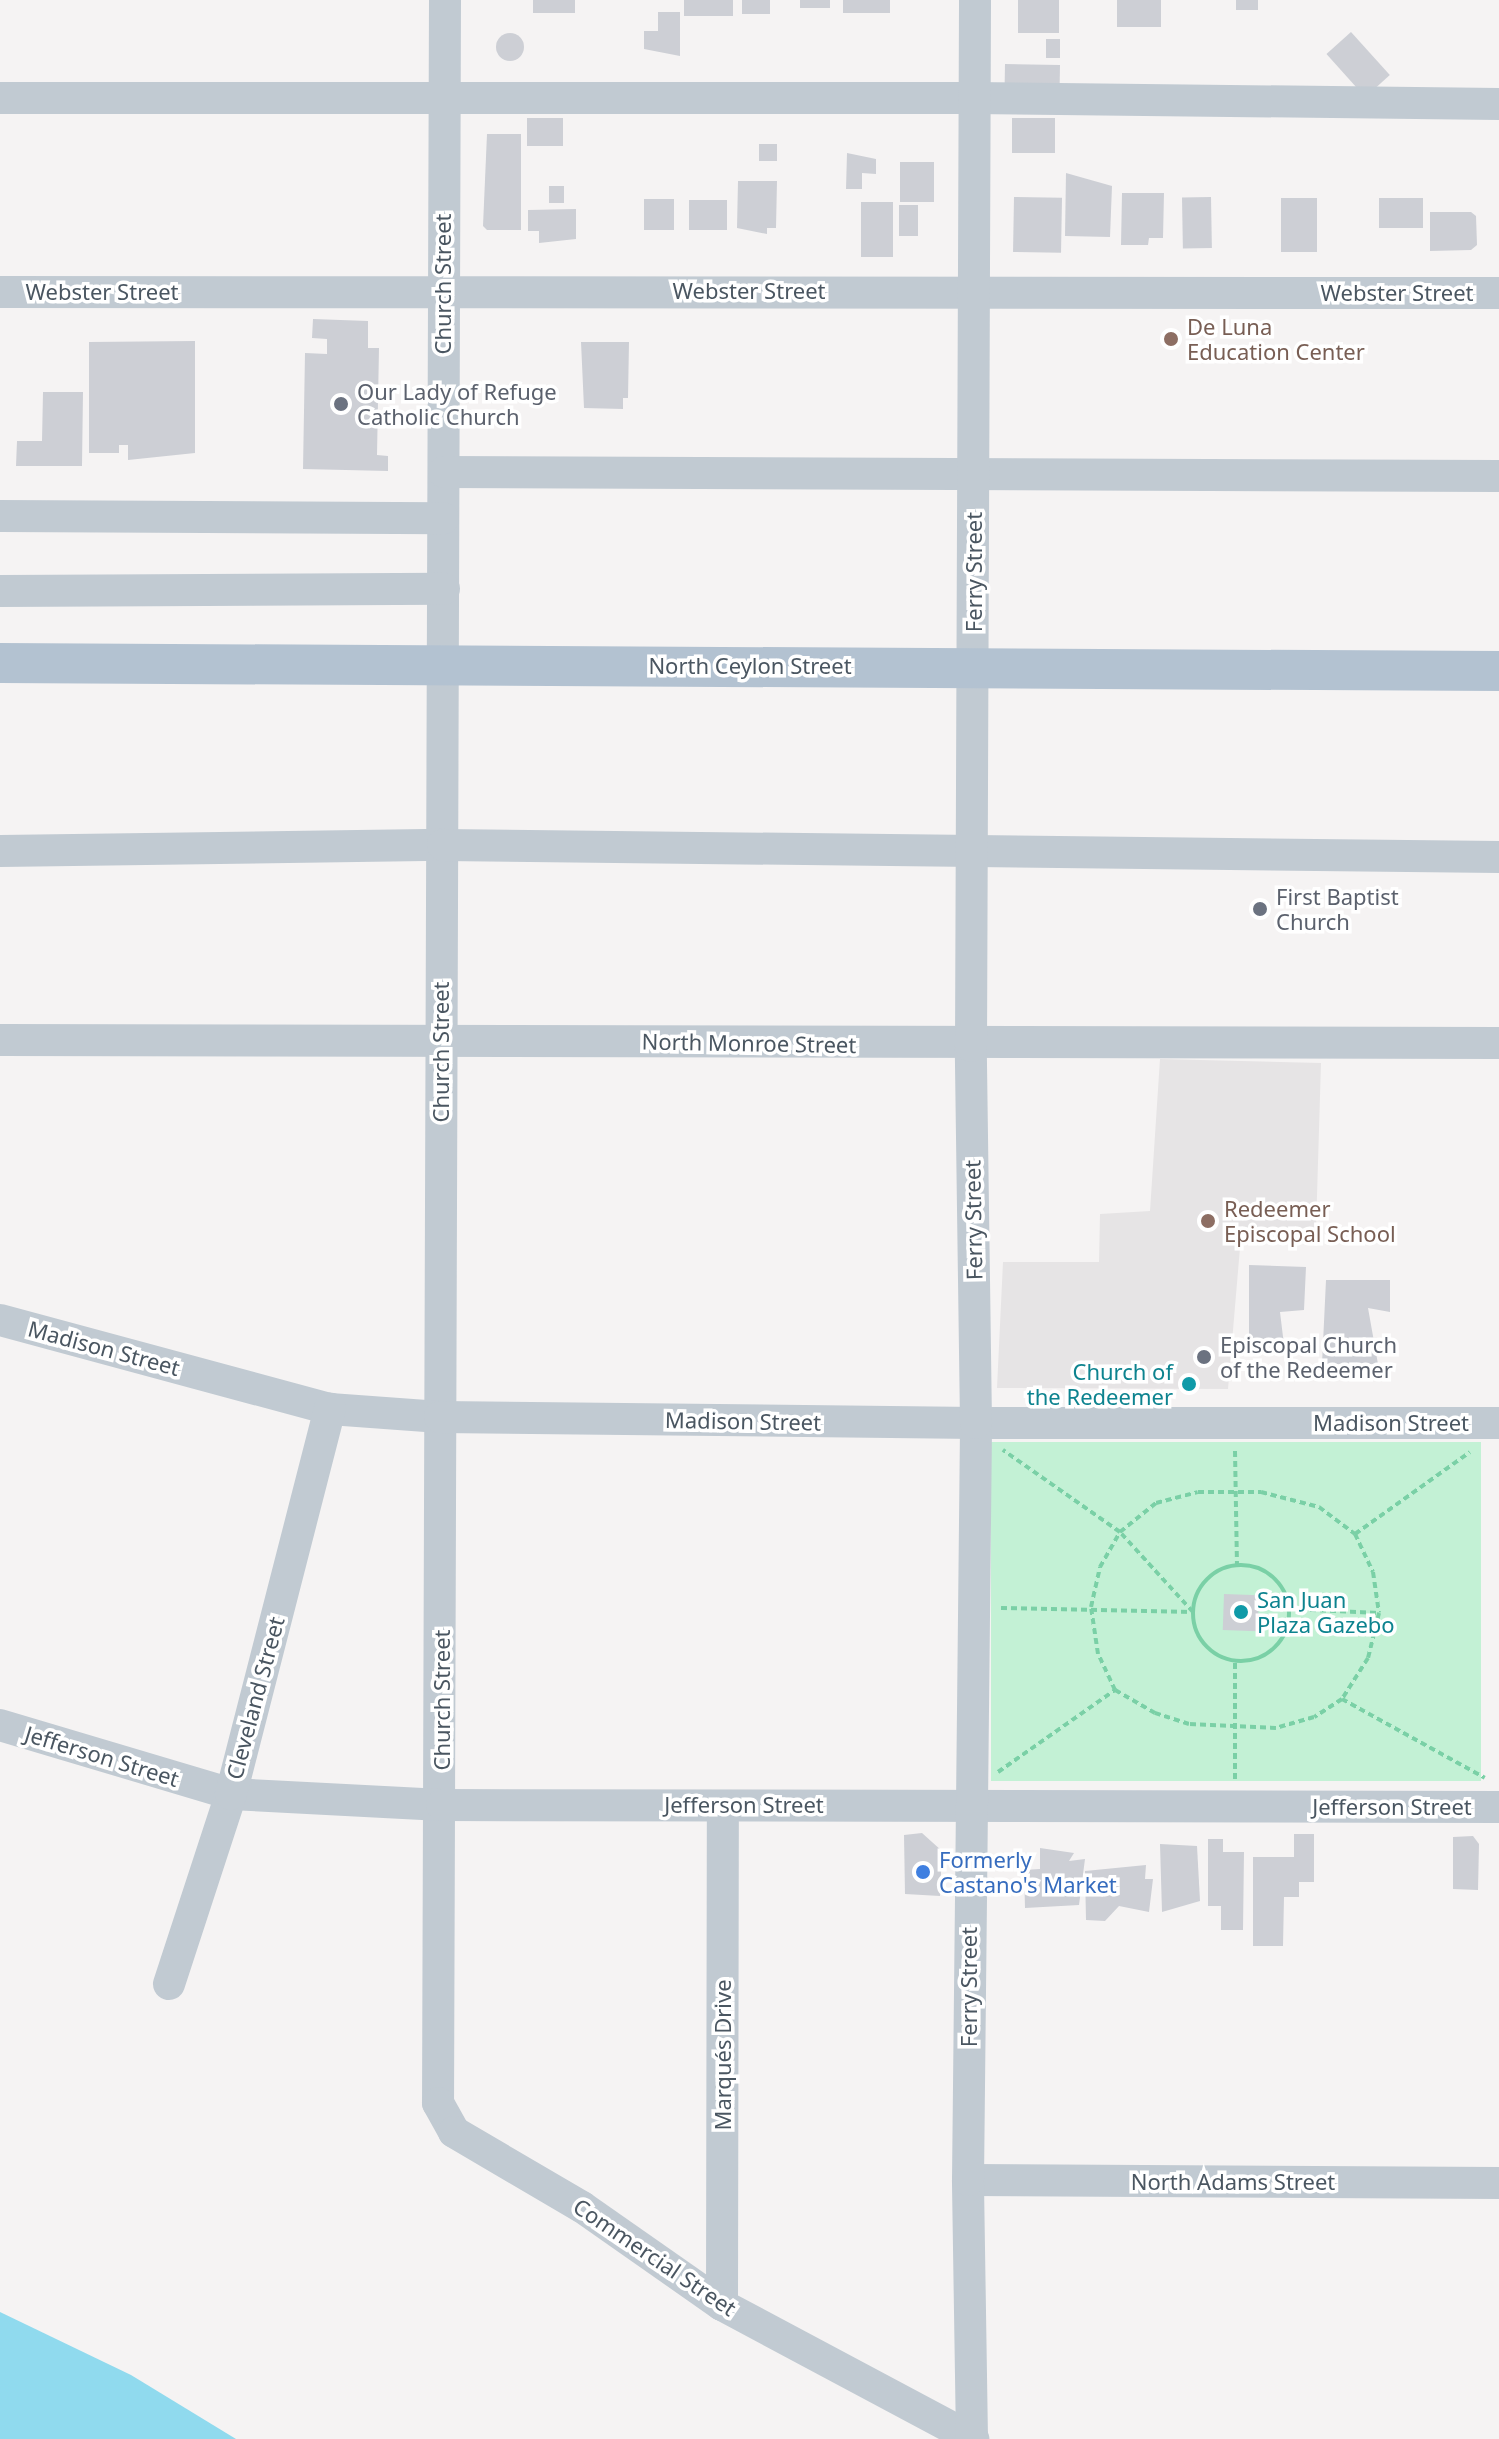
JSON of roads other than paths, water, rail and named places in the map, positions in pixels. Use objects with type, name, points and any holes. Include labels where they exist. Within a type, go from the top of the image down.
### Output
[{"type":"main road","name":"North Ceylon Street","points":[[0,663],[975,665],[1499,671]]},
{"type":"street","name":"Church Street","points":[[438,2103],[442,1805],[440,1417],[445,0]]},
{"type":"street","name":"Ferry Street","points":[[973,2439],[968,2180],[979,1792],[973,1608],[984,1432],[971,1046],[975,665],[975,0]]},
{"type":"street","points":[[0,98],[974,98],[1499,104]]},
{"type":"street","name":"Webster Street","points":[[0,292],[1499,293]]},
{"type":"street","points":[[444,472],[1499,476]]},
{"type":"street","points":[[0,516],[443,518]]},
{"type":"street","points":[[0,591],[444,589]]},
{"type":"street","points":[[0,851],[443,845],[973,854],[1499,857]]},
{"type":"street","name":"North Monroe Street","points":[[0,1040],[441,1039],[971,1046],[1499,1043]]},
{"type":"street","name":"Madison Street","points":[[0,1320],[330,1409],[440,1417],[984,1432],[1235,1423],[1490,1434]]},
{"type":"street","name":"Cleveland Street","points":[[169,1984],[231,1794],[330,1409]]},
{"type":"street","name":"Jefferson Street","points":[[0,1725],[231,1794],[442,1805],[723,1806],[979,1792],[1234,1806],[1499,1807]]},
{"type":"street","name":"Marqués Drive","points":[[722,2305],[723,1806]]},
{"type":"street","name":"Commercial Street","points":[[438,2103],[454,2132],[582,2207],[722,2305],[973,2439]]},
{"type":"street","name":"North Adams Street","points":[[968,2180],[1499,2183]]},
{"type":"water","points":[[0,2312],[131,2375],[236,2439],[0,2439]]},
{"type":"place","name":"De Luna Education Center","points":[[1171,339]]},
{"type":"place","name":"Our Lady of Refuge Catholic Church","points":[[341,404]]},
{"type":"place","name":"First Baptist Church","points":[[1260,909]]},
{"type":"place","name":"Redeemer Episcopal School","points":[[1208,1221]]},
{"type":"place","name":"Episcopal Church of the Redeemer","points":[[1204,1357]]},
{"type":"place","name":"Church of the Redeemer","points":[[1189,1384]]},
{"type":"place","name":"San Juan Plaza Gazebo","points":[[1241,1612]]},
{"type":"place","name":"Formerly Castano's Market","points":[[923,1872]]}]
